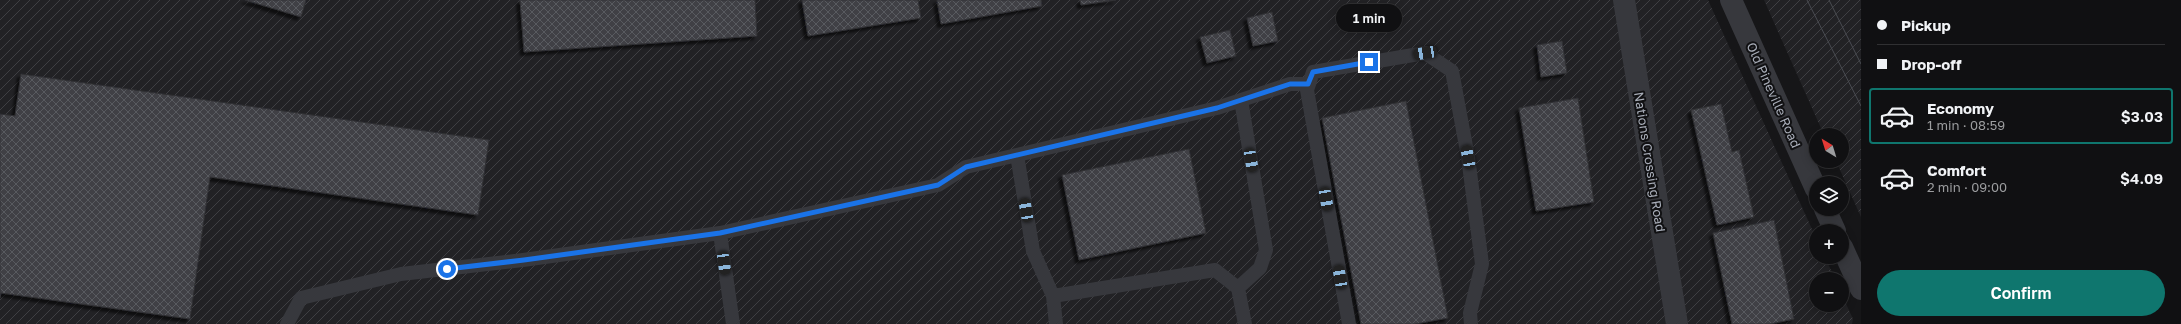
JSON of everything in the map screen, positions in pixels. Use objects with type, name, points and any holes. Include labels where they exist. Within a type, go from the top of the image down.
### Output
[{"type":"street","name":"Nations Crossing Road","points":[[1624,0],[1677,324]]},
{"type":"street","name":"Old Pineville Road","points":[[1731,0],[1810,176]]},
{"type":"street","points":[[1849,262],[1861,289]]},
{"type":"lane","points":[[1349,324],[1307,90],[1308,84],[1313,72],[1425,53],[1452,71],[1468,157],[1482,264],[1470,313],[1471,324]]},
{"type":"lane","points":[[287,324],[301,298],[401,274],[524,260],[720,233],[938,185],[966,167],[1217,108],[1290,84],[1308,84]]},
{"type":"lane","points":[[1238,288],[1260,268],[1266,250],[1241,100]]},
{"type":"lane","points":[[1017,155],[1033,251],[1053,296],[1056,324]]},
{"type":"lane","points":[[720,233],[733,324]]},
{"type":"lane","points":[[1053,296],[1215,270],[1238,288],[1244,324]]},
{"type":"shaded area","points":[[0,0],[1708,0],[1810,224],[1809,264],[1828,264],[1832,272],[1809,272],[1809,312],[1849,312],[1849,310],[1853,319],[1852,324],[0,324]]},
{"type":"shaded area","points":[[1764,0],[1861,0],[1861,217],[1849,190],[1849,176],[1843,176],[1839,168],[1849,168],[1849,128],[1821,128]]},
{"type":"building","points":[[245,0],[306,0],[301,17]]},
{"type":"building","points":[[520,0],[755,0],[757,36],[524,52]]},
{"type":"building","points":[[802,0],[918,0],[921,18],[808,36]]},
{"type":"building","points":[[937,0],[1041,0],[1042,6],[941,24]]},
{"type":"building","points":[[1080,0],[1116,0],[1081,5]]},
{"type":"building","points":[[1272,12],[1278,41],[1253,46],[1247,18]]},
{"type":"building","points":[[1230,30],[1236,56],[1207,63],[1200,37]]},
{"type":"building","points":[[1562,41],[1567,73],[1541,77],[1537,45]]},
{"type":"building","points":[[21,74],[489,140],[478,215],[210,177],[190,319],[1,293],[0,298],[0,114],[15,116]]},
{"type":"building","points":[[1578,98],[1594,202],[1536,211],[1519,108]]},
{"type":"building","points":[[1406,101],[1448,318],[1415,324],[1361,324],[1322,118]]},
{"type":"building","points":[[1721,104],[1732,152],[1739,150],[1754,217],[1717,225],[1691,110]]},
{"type":"building","points":[[1189,149],[1206,233],[1079,260],[1062,175]]},
{"type":"building","points":[[1774,220],[1794,319],[1770,324],[1732,324],[1713,233]]},
{"type":"tram line","points":[[1807,0],[1861,106]]},
{"type":"tram line","points":[[1829,0],[1861,64]]},
{"type":"route","points":[[447,269],[720,233],[938,185],[966,167],[1217,108],[1290,84],[1308,84],[1313,72],[1369,62]]}]
